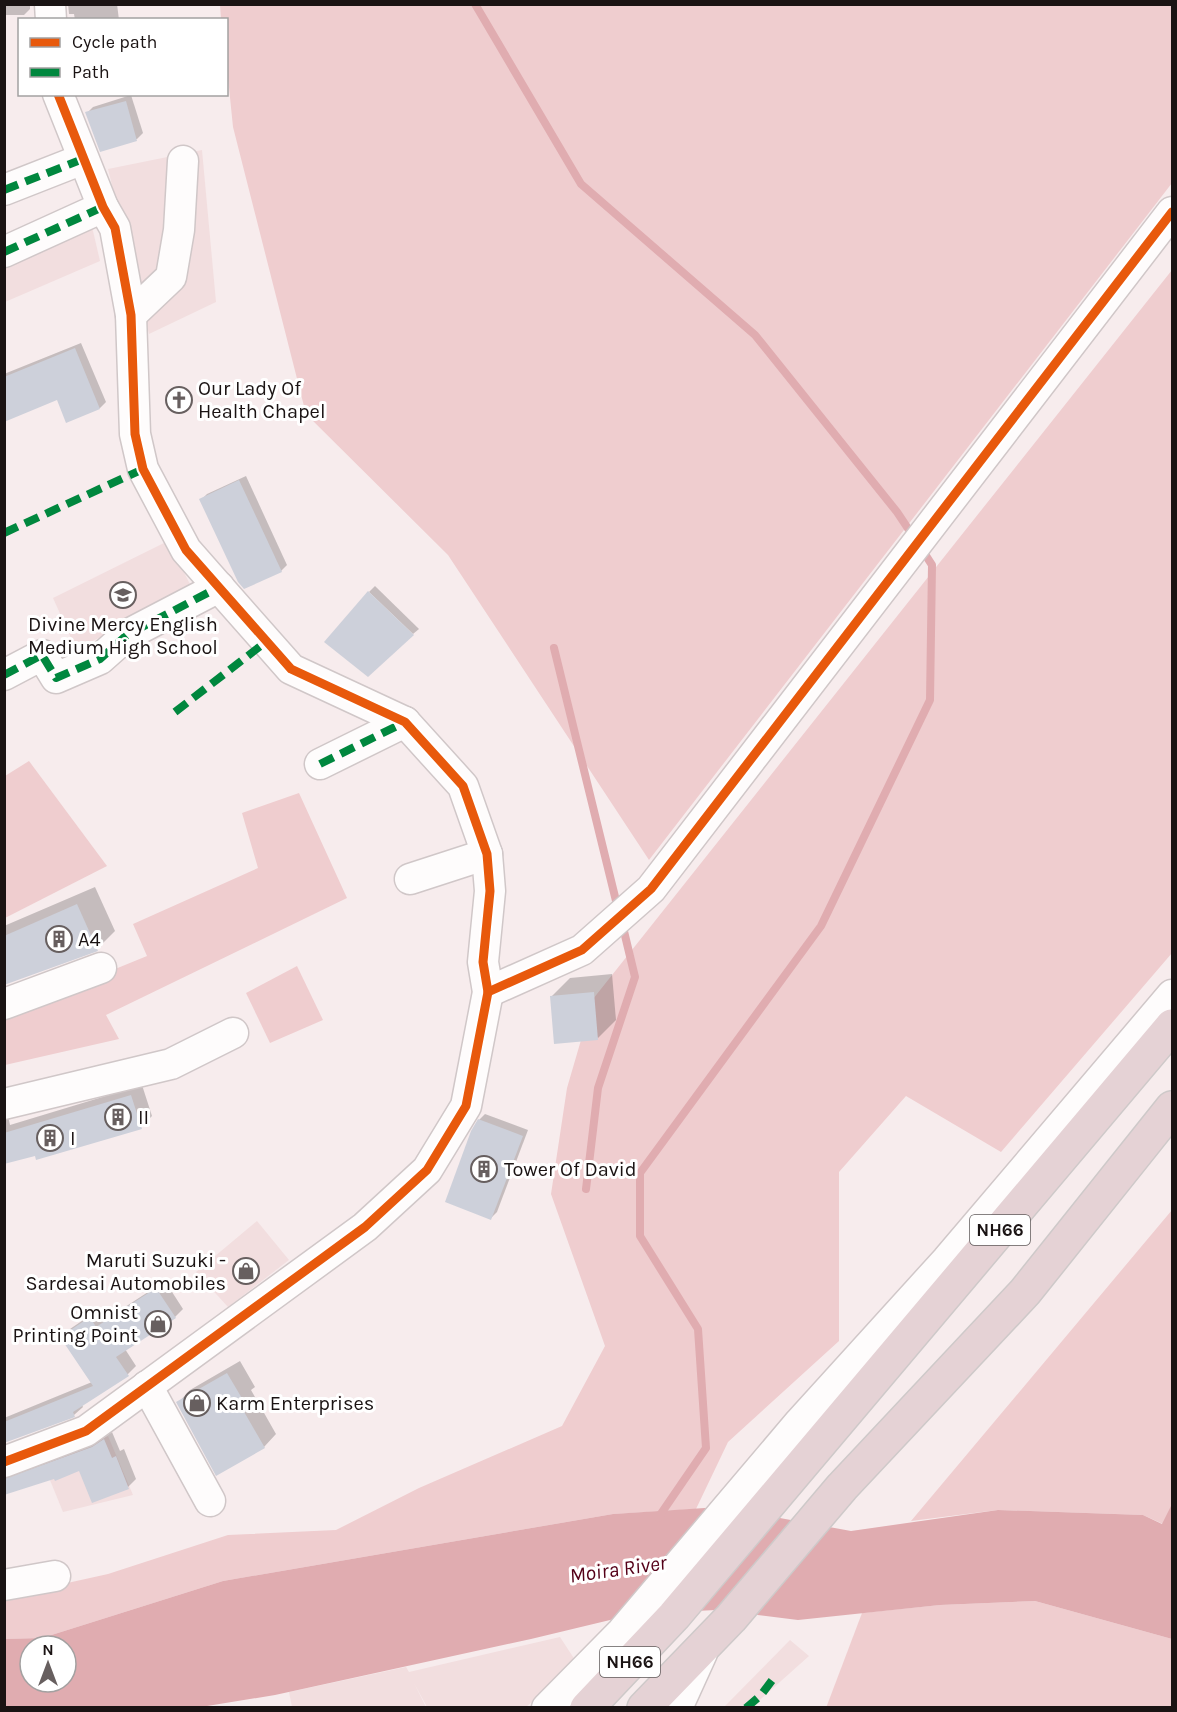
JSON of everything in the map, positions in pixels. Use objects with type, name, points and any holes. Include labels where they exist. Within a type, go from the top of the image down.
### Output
[{"type":"highway","name":"NH66","points":[[586,1707],[674,1616],[814,1428],[1173,1026]]},
{"type":"highway","name":"NH66","points":[[644,1707],[731,1618],[842,1487],[1025,1292],[1173,1108]]},
{"type":"street","points":[[4,1462],[86,1431],[365,1227],[427,1170],[466,1106],[488,992],[483,962],[490,902],[487,854],[462,786],[405,722],[291,669],[186,550],[143,469],[135,434],[131,315],[115,228],[103,207],[59,96]]},
{"type":"street","points":[[4,190],[83,159]]},
{"type":"street","points":[[131,315],[171,277],[179,230],[183,161]]},
{"type":"street","points":[[4,252],[103,207]]},
{"type":"street","points":[[488,992],[582,950],[651,889],[1173,212]]},
{"type":"street","points":[[4,675],[42,655],[56,678],[100,659],[128,635],[219,587]]},
{"type":"street","points":[[320,764],[405,722]]},
{"type":"street","points":[[410,879],[487,854]]},
{"type":"street","points":[[4,1004],[101,968]]},
{"type":"street","points":[[547,1707],[622,1632],[814,1428],[947,1260],[1173,994]]},
{"type":"street","points":[[4,1104],[171,1064],[233,1033]]},
{"type":"street","points":[[147,1386],[210,1501]]},
{"type":"street","points":[[4,1585],[55,1576]]},
{"type":"street","points":[[677,1707],[707,1642]]},
{"type":"shaded area","points":[[220,5],[1172,5],[1172,183],[649,860],[448,555],[306,414],[233,127],[228,78],[228,18],[221,18]]},
{"type":"shaded area","points":[[202,150],[216,302],[149,334],[108,169]]},
{"type":"shaded area","points":[[90,218],[100,261],[5,302],[4,257]]},
{"type":"shaded area","points":[[1172,270],[1172,953],[1001,1152],[906,1096],[839,1172],[839,1341],[728,1442],[696,1509],[613,1514],[223,1581],[55,1634],[18,1634],[18,1639],[5,1639],[4,1597],[108,1574],[228,1535],[336,1530],[419,1488],[562,1426],[605,1346],[551,1194],[567,1088],[593,999]]},
{"type":"shaded area","name":"Divine Mercy English Medium High School","points":[[168,541],[194,592],[76,649],[53,598]]},
{"type":"shaded area","points":[[29,761],[107,866],[5,918],[5,776]]},
{"type":"shaded area","points":[[299,793],[347,898],[106,1015],[119,1039],[5,1065],[5,1014],[147,956],[133,924],[258,868],[242,813]]},
{"type":"shaded area","points":[[297,966],[323,1020],[270,1043],[246,993]]},
{"type":"shaded area","points":[[1172,1210],[1172,1528],[1143,1515],[998,1510],[911,1521]]},
{"type":"shaded area","points":[[257,1221],[289,1260],[228,1307],[196,1272]]},
{"type":"shaded area","points":[[108,1436],[133,1495],[63,1512],[43,1463]]},
{"type":"shaded area","points":[[1035,1601],[1172,1639],[1172,1707],[826,1708],[862,1613],[940,1605]]},
{"type":"shaded area","points":[[560,1637],[577,1663],[526,1707],[427,1707],[414,1683],[426,1707],[292,1707],[289,1692],[406,1667],[409,1672]]},
{"type":"shaded area","points":[[790,1640],[809,1656],[752,1707],[724,1707]]},
{"type":"water","name":"Moira River","points":[[1172,1504],[1172,1639],[1035,1601],[940,1605],[798,1620],[716,1610],[635,1614],[275,1695],[201,1707],[5,1708],[4,1639],[18,1639],[18,1694],[78,1694],[78,1634],[55,1634],[223,1581],[613,1514],[720,1507],[851,1531],[998,1510],[1143,1515],[1162,1524]]},
{"type":"building","points":[[126,101],[137,141],[100,152],[85,112]]},
{"type":"building","points":[[75,348],[100,409],[66,423],[57,400],[4,422],[4,377]]},
{"type":"building","points":[[239,480],[282,572],[244,589],[238,582],[199,499]]},
{"type":"building","points":[[368,591],[414,635],[368,677],[324,642]]},
{"type":"building","name":"A4","points":[[77,904],[98,951],[4,985],[4,936]]},
{"type":"building","points":[[594,992],[598,1040],[554,1044],[550,996]]},
{"type":"building","points":[[131,1095],[142,1129],[36,1160],[35,1156],[4,1164],[4,1133]]},
{"type":"building","name":"Tower Of David","points":[[478,1119],[523,1136],[491,1220],[445,1202],[471,1131]]},
{"type":"building","points":[[156,1288],[176,1318],[116,1357],[129,1376],[73,1412],[75,1417],[4,1443],[4,1422],[93,1386],[60,1337],[90,1317],[96,1327]]},
{"type":"building","points":[[227,1373],[243,1400],[239,1403],[265,1448],[216,1476],[176,1402]]},
{"type":"building","points":[[104,1439],[112,1458],[116,1456],[129,1489],[92,1503],[79,1471],[55,1481],[54,1479],[4,1495],[4,1479],[92,1447]]},
{"type":"waterway","points":[[475,4],[581,184],[755,335],[897,512],[913,536]]},
{"type":"waterway","points":[[658,1518],[706,1448],[698,1329],[640,1236],[640,1173],[821,926],[930,700],[932,565],[921,548]]},
{"type":"waterway","points":[[554,648],[618,909]]},
{"type":"waterway","points":[[586,1189],[598,1088],[635,977],[622,923]]},
{"type":"marked path","points":[[4,190],[83,159]]},
{"type":"marked path","points":[[4,252],[103,207]]},
{"type":"marked path","points":[[4,533],[143,469]]},
{"type":"marked path","points":[[4,675],[42,655],[56,678],[100,659],[127,635],[219,587]]},
{"type":"marked path","points":[[175,712],[267,641]]},
{"type":"marked path","points":[[320,764],[405,722]]},
{"type":"marked path","points":[[746,1708],[761,1695],[776,1675]]},
{"type":"cycle path","points":[[4,1462],[86,1431],[365,1227],[427,1170],[466,1106],[488,992],[483,962],[490,891],[487,854],[463,786],[405,722],[291,669],[186,550],[143,469],[135,434],[131,315],[115,228],[103,207],[59,96]]},
{"type":"cycle path","points":[[488,992],[582,950],[651,889],[1172,212]]},
{"type":"place","name":"Our Lady Of Health Chapel","points":[[179,400]]},
{"type":"place","name":"Divine Mercy English Medium High School","points":[[123,595]]},
{"type":"place","name":"A4","points":[[59,939]]},
{"type":"place","name":"II","points":[[118,1117]]},
{"type":"place","name":"I","points":[[50,1138]]},
{"type":"place","name":"Tower Of David","points":[[484,1169]]},
{"type":"place","name":"Maruti Suzuki - Sardesai Automobiles","points":[[246,1271]]},
{"type":"place","name":"Omnist Printing Point","points":[[158,1324]]},
{"type":"place","name":"Karm Enterprises","points":[[197,1403]]}]
